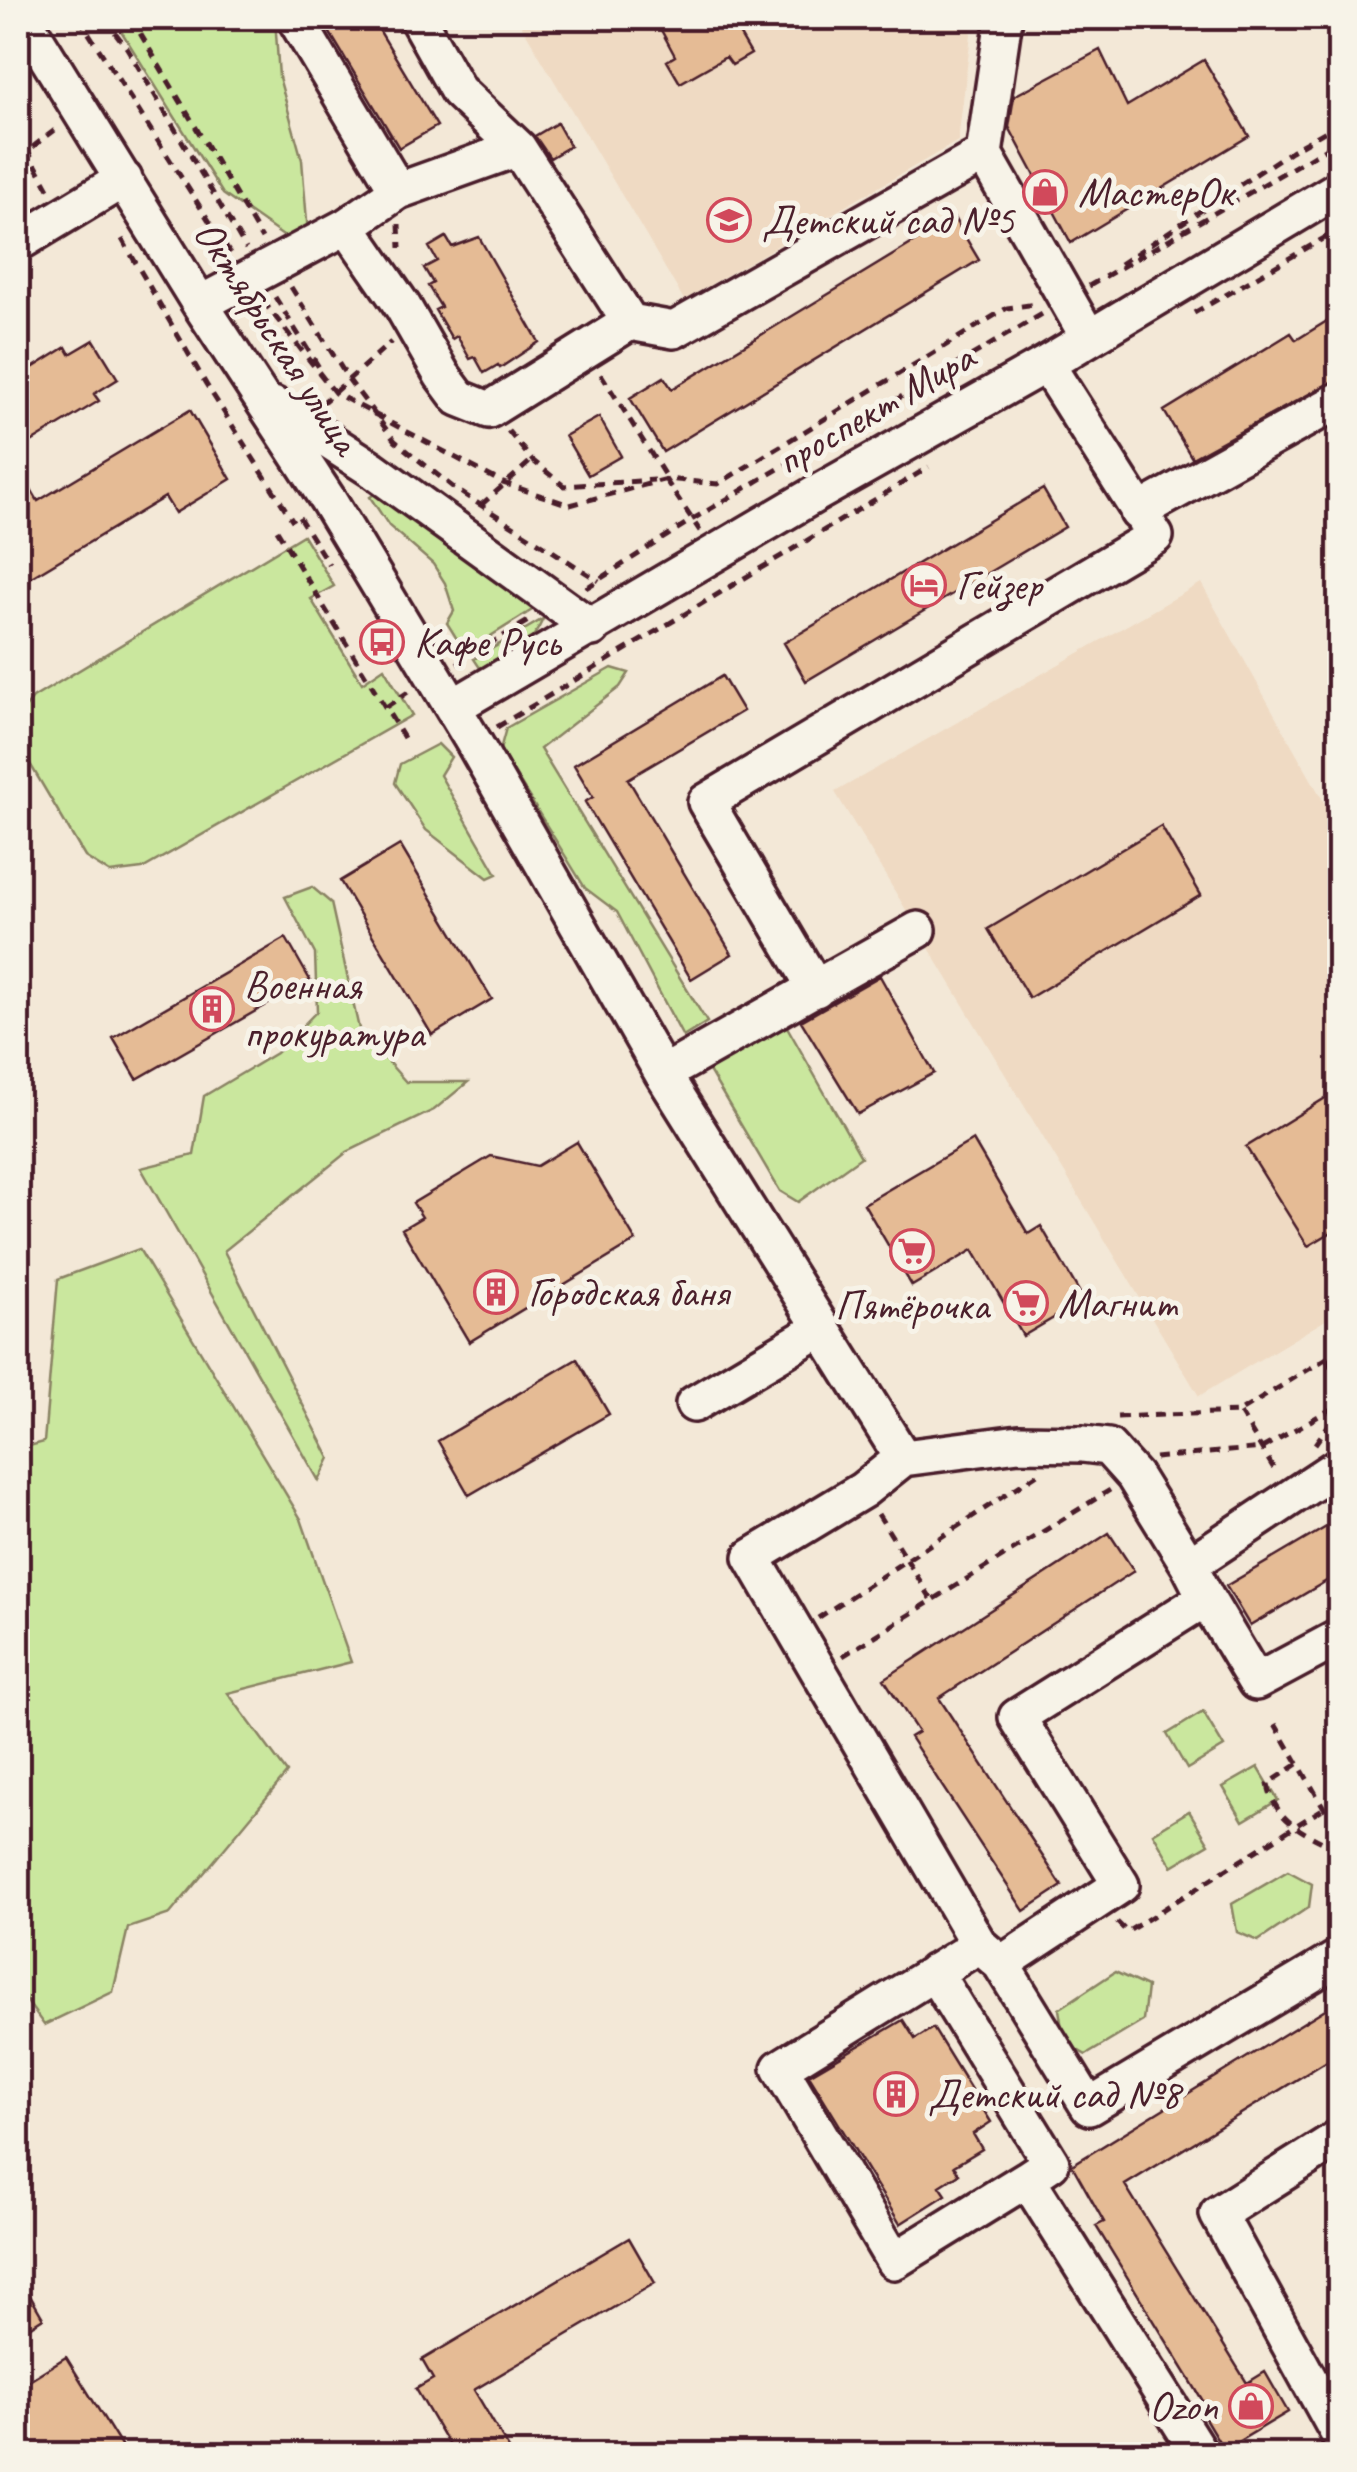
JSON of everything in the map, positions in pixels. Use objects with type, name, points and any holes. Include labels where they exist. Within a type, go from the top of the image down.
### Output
[{"type":"street","name":"Октябрьская улица","points":[[23,18],[260,396],[294,430],[328,500],[454,707],[664,1074],[903,1458]]},
{"type":"street","points":[[295,18],[398,191]]},
{"type":"street","points":[[417,18],[458,91],[518,148],[630,322]]},
{"type":"street","points":[[1004,18],[984,154],[1089,338]]},
{"type":"street","points":[[200,304],[346,226],[398,191],[518,148]]},
{"type":"street","points":[[346,226],[403,306],[442,376],[460,398],[489,410],[630,322],[674,330],[984,154]]},
{"type":"street","points":[[18,243],[124,179]]},
{"type":"street","name":"проспект Мира","points":[[454,707],[1046,364],[1340,188]]},
{"type":"street","points":[[816,989],[706,802],[1155,536],[1046,364]]},
{"type":"street","points":[[1138,512],[1340,400]]},
{"type":"street","points":[[294,430],[372,468],[592,628]]},
{"type":"street","points":[[328,500],[372,468]]},
{"type":"street","points":[[664,1074],[918,930]]},
{"type":"street","points":[[694,1404],[820,1330]]},
{"type":"street","points":[[1340,1637],[1256,1682],[1206,1598],[1138,1467],[1108,1447],[1019,1443],[903,1458],[863,1490],[752,1556],[794,1634],[990,1955],[1089,2107],[1340,1957]]},
{"type":"street","points":[[1190,1564],[1340,1465]]},
{"type":"street","points":[[934,1972],[1051,2163],[894,2261],[780,2068],[934,1972],[990,1955],[1122,1886],[1017,1717],[1206,1598]]},
{"type":"street","points":[[1340,2138],[1218,2214],[1340,2436]]},
{"type":"street","points":[[1027,2179],[1200,2454]]},
{"type":"path","points":[[104,18],[268,268],[395,441],[481,505],[599,581]]},
{"type":"path","points":[[132,18],[335,393]]},
{"type":"path","points":[[18,158],[79,109]]},
{"type":"path","points":[[386,707],[599,581],[692,519],[1066,300],[1291,150],[1340,123]]},
{"type":"path","points":[[398,191],[400,249]]},
{"type":"path","points":[[1182,320],[1340,229]]},
{"type":"path","points":[[120,236],[292,520]]},
{"type":"path","points":[[256,463],[390,347],[403,306]]},
{"type":"path","points":[[587,350],[715,554]]},
{"type":"path","points":[[489,410],[532,460],[564,486],[667,479]]},
{"type":"path","points":[[481,505],[532,460]]},
{"type":"path","points":[[473,741],[934,464]]},
{"type":"path","points":[[278,530],[404,738]]},
{"type":"path","points":[[1116,1417],[1239,1412],[1340,1350]]},
{"type":"path","points":[[1326,1358],[1340,1385]]},
{"type":"path","points":[[818,1672],[1138,1467],[1262,1448],[1340,1404]]},
{"type":"path","points":[[1239,1412],[1277,1474]]},
{"type":"path","points":[[794,1634],[1083,1444]]},
{"type":"path","points":[[863,1490],[932,1600]]},
{"type":"path","points":[[1274,1724],[1340,1835]]},
{"type":"path","points":[[1298,1764],[1268,1784],[1272,1804],[1293,1828],[1340,1851]]},
{"type":"path","points":[[1096,1902],[1127,1932],[1324,1808]]},
{"type":"shaded area","name":"Детский сад №5","points":[[517,18],[973,18],[958,141],[684,300]]},
{"type":"shaded area","points":[[1201,583],[1339,829],[1339,1312],[1199,1396],[835,792]]},
{"type":"green space","points":[[113,18],[275,18],[279,77],[302,160],[308,234],[286,238],[223,194]]},
{"type":"green space","points":[[377,492],[537,607],[465,652],[447,623],[454,611],[445,583],[433,564],[389,526],[370,497]]},
{"type":"green space","points":[[303,535],[334,586],[311,599],[362,683],[384,668],[412,715],[142,869],[110,873],[85,857],[26,757],[20,727],[24,709],[33,698]]},
{"type":"green space","points":[[543,619],[519,652],[480,668],[474,659]]},
{"type":"green space","points":[[612,668],[629,673],[620,687],[540,749],[707,1022],[683,1037],[617,912],[585,888],[500,750],[506,728]]},
{"type":"green space","points":[[438,744],[451,757],[440,775],[497,874],[488,878],[426,830],[395,783],[400,764]]},
{"type":"green space","points":[[312,887],[331,903],[359,1029],[406,1082],[468,1082],[434,1110],[347,1152],[224,1251],[330,1458],[319,1481],[141,1168],[194,1155],[204,1096],[276,1053],[317,1011],[315,954],[285,897]]},
{"type":"green space","points":[[786,1025],[861,1157],[798,1202],[780,1191],[708,1069]]},
{"type":"green space","points":[[139,1249],[301,1519],[351,1662],[228,1693],[287,1773],[170,1914],[128,1928],[113,1992],[44,2025],[18,1989],[18,1449],[44,1442],[58,1279]]},
{"type":"green space","points":[[1203,1712],[1224,1747],[1187,1769],[1167,1734]]},
{"type":"green space","points":[[1258,1767],[1278,1800],[1243,1821],[1223,1787]]},
{"type":"green space","points":[[1189,1811],[1209,1844],[1172,1866],[1153,1833]]},
{"type":"green space","points":[[1288,1871],[1312,1884],[1309,1907],[1258,1941],[1237,1932],[1232,1904]]},
{"type":"green space","points":[[1115,1972],[1147,1987],[1143,2021],[1086,2055],[1064,2042],[1059,2009]]},
{"type":"building","points":[[321,18],[372,18],[437,126],[399,148]]},
{"type":"building","points":[[677,18],[730,18],[751,54],[732,65],[726,57],[680,83],[667,61],[675,56],[660,28]]},
{"type":"building","points":[[1100,50],[1127,106],[1204,60],[1249,136],[1071,243],[1009,127],[1014,96]]},
{"type":"building","points":[[557,123],[570,146],[550,158],[535,136]]},
{"type":"building","points":[[954,218],[979,260],[663,452],[630,398],[664,377],[672,389]]},
{"type":"building","points":[[446,237],[452,247],[479,237],[539,342],[500,368],[498,365],[484,373],[475,357],[470,359],[457,336],[452,339],[435,310],[441,307],[428,286],[433,283],[424,268],[437,261],[429,247]]},
{"type":"building","points":[[1340,313],[1340,377],[1192,458],[1164,411],[1291,333],[1296,340]]},
{"type":"building","points":[[94,340],[118,379],[94,394],[99,401],[18,450],[18,377],[66,347],[70,354]]},
{"type":"building","points":[[190,410],[231,479],[175,513],[165,497],[18,585],[18,467],[38,501]]},
{"type":"building","points":[[599,417],[621,456],[588,475],[565,436]]},
{"type":"building","name":"Гейзер","points":[[1043,489],[1065,527],[806,681],[784,643]]},
{"type":"building","points":[[722,676],[743,711],[628,779],[732,954],[691,979],[585,802],[593,797],[574,765]]},
{"type":"building","points":[[1161,826],[1201,895],[1029,998],[988,929]]},
{"type":"building","points":[[400,845],[492,999],[432,1035],[340,881]]},
{"type":"building","name":"Военная прокуратура","points":[[286,938],[310,980],[137,1079],[113,1038]]},
{"type":"building","points":[[880,976],[934,1073],[858,1114],[801,1021]]},
{"type":"building","points":[[1340,1089],[1340,1227],[1308,1246],[1246,1147]]},
{"type":"building","points":[[973,1140],[1028,1234],[1041,1226],[1084,1300],[1023,1336],[973,1250],[912,1286],[864,1204]]},
{"type":"building","name":"Городская баня","points":[[577,1142],[636,1241],[469,1342],[402,1229],[422,1217],[413,1203],[491,1156],[537,1166]]},
{"type":"building","name":"Городская баня","points":[[577,1359],[609,1414],[469,1495],[438,1441]]},
{"type":"building","points":[[1340,1519],[1340,1573],[1250,1626],[1226,1586]]},
{"type":"building","points":[[1109,1533],[1134,1571],[939,1698],[1062,1886],[1024,1911],[910,1737],[918,1732],[884,1679]]},
{"type":"building","points":[[1340,2000],[1340,2053],[1125,2185],[1247,2383],[1265,2372],[1288,2412],[1224,2450],[1200,2410],[1206,2406],[1096,2226],[1104,2222],[1072,2165]]},
{"type":"building","name":"Детский сад №8","points":[[903,2020],[915,2039],[933,2028],[991,2122],[973,2134],[982,2149],[954,2166],[959,2174],[940,2186],[946,2195],[900,2224],[809,2075]]},
{"type":"building","points":[[629,2238],[655,2283],[474,2390],[512,2454],[454,2454],[416,2389],[433,2379],[422,2360]]},
{"type":"building","points":[[18,2275],[43,2318],[18,2334]]},
{"type":"building","points":[[66,2357],[126,2454],[18,2454],[18,2387]]},
{"type":"place","name":"МастерОк","points":[[1045,192]]},
{"type":"place","name":"Детский сад №5","points":[[729,220]]},
{"type":"place","name":"Гейзер","points":[[924,585]]},
{"type":"place","name":"Кафе Русь","points":[[382,642]]},
{"type":"place","name":"Военная прокуратура","points":[[212,1009]]},
{"type":"place","name":"Пятёрочка","points":[[912,1251]]},
{"type":"place","name":"Городская баня","points":[[496,1292]]},
{"type":"place","name":"Магнит","points":[[1026,1303]]},
{"type":"place","name":"Детский сад №8","points":[[896,2094]]},
{"type":"place","name":"Ozon","points":[[1251,2406]]}]
